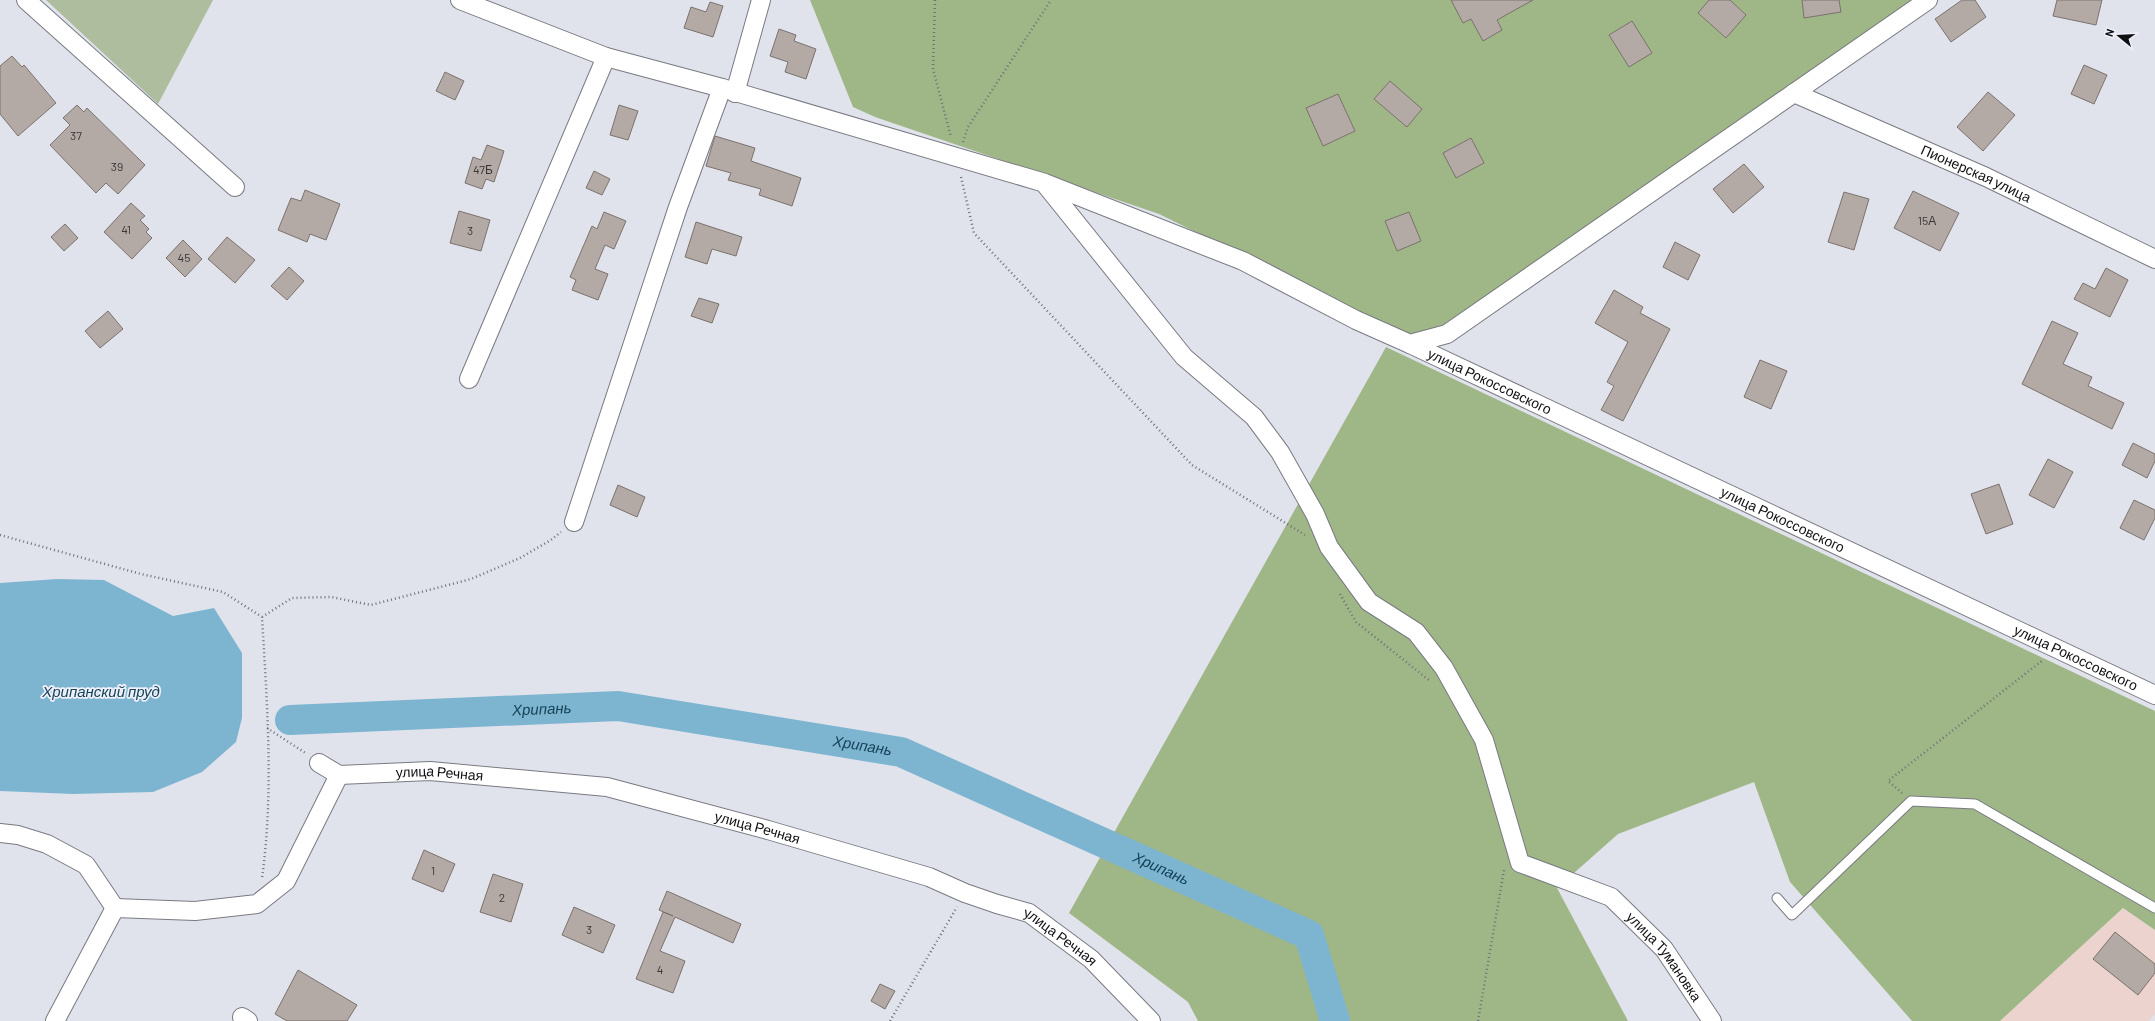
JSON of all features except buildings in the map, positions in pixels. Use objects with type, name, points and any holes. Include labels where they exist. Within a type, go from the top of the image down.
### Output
[{"type":"street","points":[[26,0],[234,187]]},
{"type":"street","name":"улица Рокоссовского","points":[[460,0],[606,57],[729,90],[1044,183],[1243,261],[1356,320],[1410,344],[2155,695]]},
{"type":"street","points":[[574,522],[678,207],[729,90],[762,0]]},
{"type":"street","points":[[1410,344],[1448,334],[1928,0]]},
{"type":"street","points":[[469,379],[606,57]]},
{"type":"street","name":"Пионерская улица","points":[[1794,93],[1986,177],[2155,259]]},
{"type":"street","name":"улица Тумановка","points":[[1044,183],[1184,357],[1254,417],[1280,452],[1315,514],[1329,547],[1369,602],[1416,632],[1444,668],[1484,740],[1520,863],[1611,897],[1664,949],[1712,1021]]},
{"type":"street","points":[[115,908],[195,911],[257,904],[286,881],[339,775],[319,763]]},
{"type":"street","name":"улица Речная","points":[[339,775],[430,771],[607,787],[768,830],[930,877],[965,893],[1029,913],[1091,959],[1151,1021]]},
{"type":"street","points":[[0,833],[18,835],[47,844],[86,865],[115,908]]},
{"type":"street","points":[[54,1021],[115,908]]},
{"type":"lane","points":[[1777,898],[1792,916],[1911,801],[1975,804],[2155,908]]},
{"type":"path","points":[[935,0],[933,69],[957,157],[974,232],[1192,466],[1305,535],[1309,542]]},
{"type":"path","points":[[968,127],[1051,0]]},
{"type":"path","points":[[262,617],[292,598],[331,597],[371,605],[471,579],[526,555],[551,540],[574,522]]},
{"type":"path","points":[[0,536],[141,574],[223,592],[262,617]]},
{"type":"path","points":[[1337,589],[1356,622],[1432,682]]},
{"type":"path","points":[[257,904],[262,876],[268,816],[267,728],[262,617]]},
{"type":"path","points":[[1911,801],[1888,781],[2057,649]]},
{"type":"path","points":[[267,728],[319,763]]},
{"type":"path","points":[[1478,1021],[1504,866]]},
{"type":"path","points":[[890,1021],[965,893]]},
{"type":"shaded area","points":[[2123,908],[2155,930],[2155,1014],[2149,1021],[2000,1021]]},
{"type":"green space","points":[[46,0],[213,0],[158,104]]},
{"type":"green space","points":[[810,0],[1913,0],[1443,329],[1405,335],[1159,214],[875,117],[853,107]]},
{"type":"green space","points":[[1386,347],[2155,711],[2155,930],[2123,908],[2000,1021],[1912,1021],[1790,882],[1754,782],[1618,834],[1557,888],[1628,1021],[1198,1021],[1188,1002],[1069,913]]},
{"type":"water","name":"Хрипанский пруд","points":[[57,579],[104,580],[173,616],[214,608],[242,653],[242,718],[236,742],[202,772],[153,792],[73,794],[0,791],[0,583]]},
{"type":"waterway","name":"Хрипань","points":[[290,720],[618,706],[901,752],[1309,935],[1335,1021]]}]
